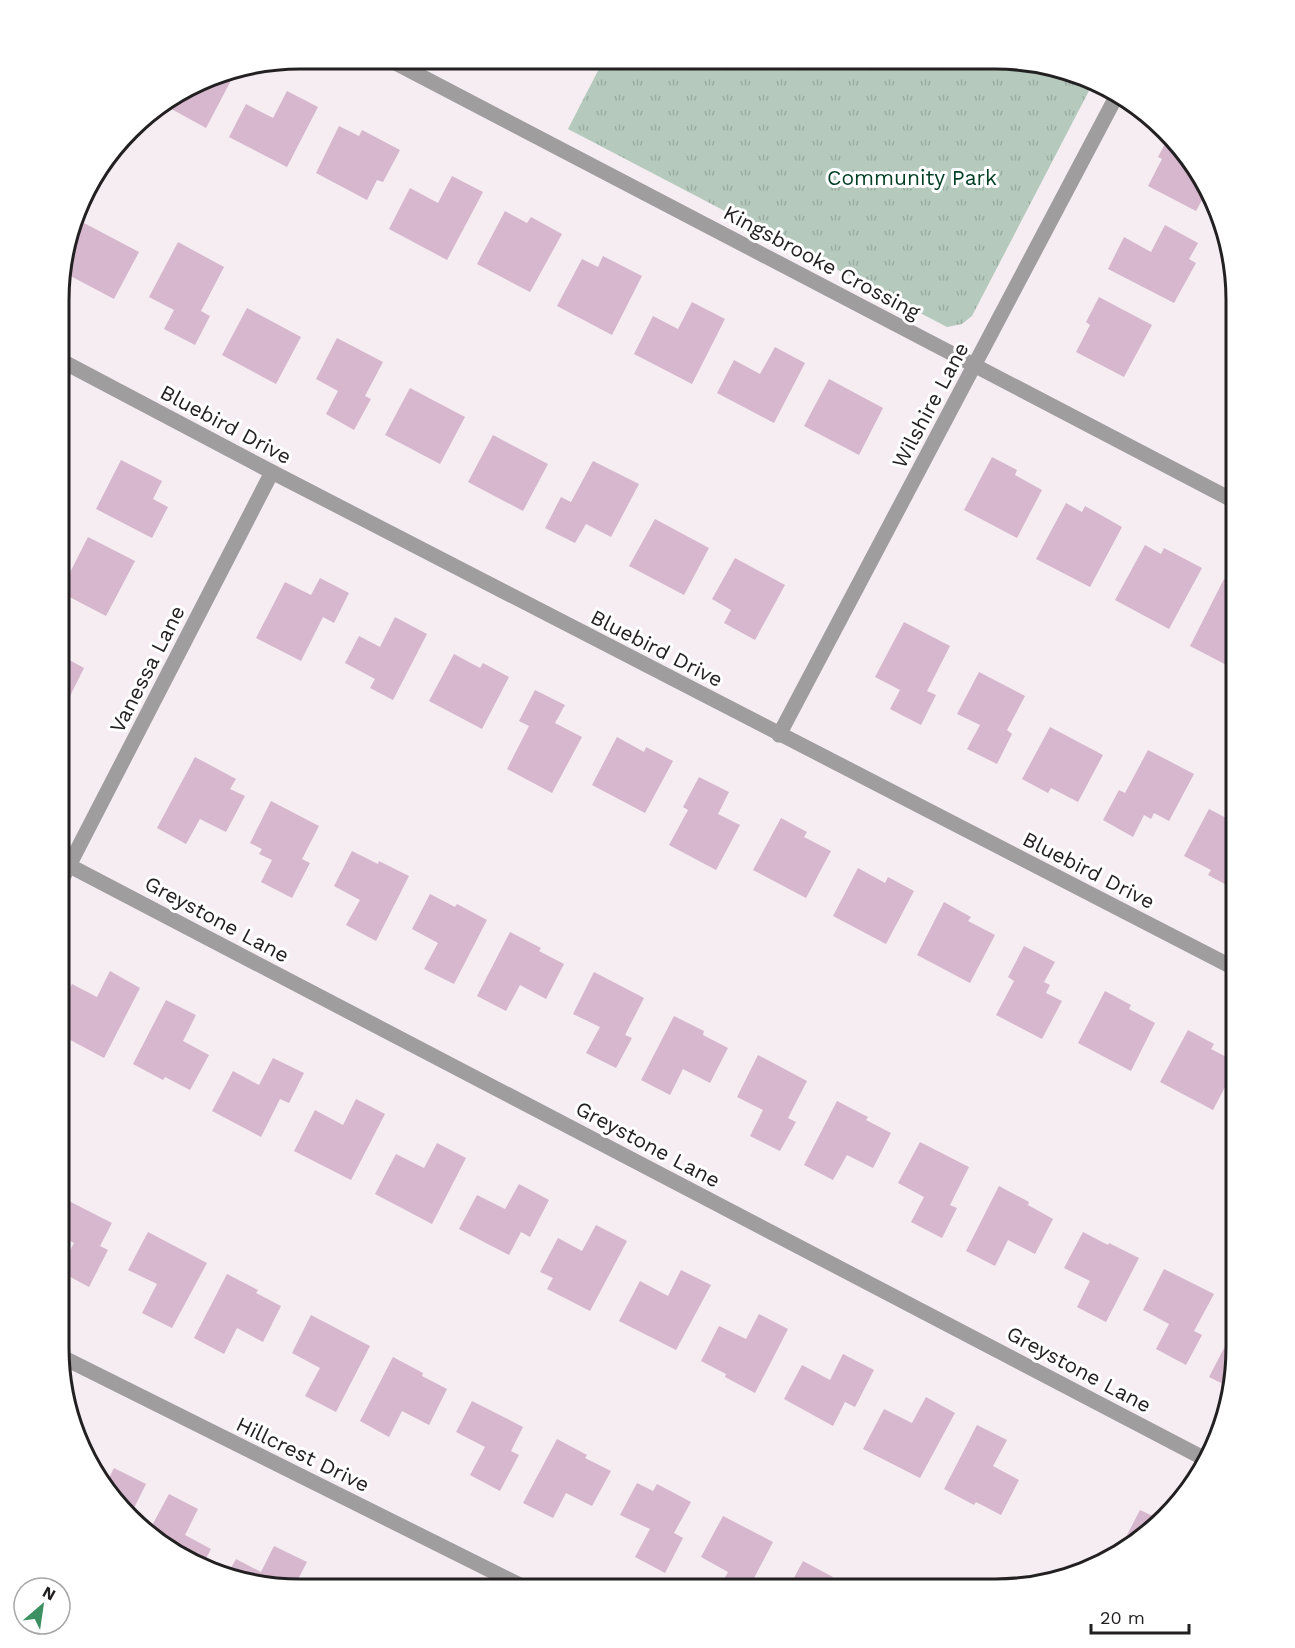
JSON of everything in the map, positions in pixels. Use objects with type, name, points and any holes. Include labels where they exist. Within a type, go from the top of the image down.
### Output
[{"type":"street","name":"Kingsbrooke Crossing","points":[[407,69],[1226,497]]},
{"type":"street","name":"Wilshire Lane","points":[[779,735],[1113,102]]},
{"type":"street","name":"Bluebird Drive","points":[[69,365],[779,735],[1226,964]]},
{"type":"street","name":"Vanessa Lane","points":[[70,866],[272,472]]},
{"type":"street","name":"Greystone Lane","points":[[70,866],[1199,1456]]},
{"type":"street","name":"Hillcrest Drive","points":[[69,1360],[508,1579]]},
{"type":"green space","name":"Community Park","points":[[599,69],[1010,69],[1040,73],[1090,90],[972,316],[962,324],[947,327],[568,129]]},
{"type":"building","points":[[231,80],[206,128],[171,109],[198,93]]},
{"type":"building","points":[[287,91],[318,107],[287,167],[229,137],[246,104],[273,118]]},
{"type":"building","points":[[339,126],[359,136],[362,130],[400,150],[383,182],[377,180],[367,200],[316,173]]},
{"type":"building","points":[[1165,144],[1187,172],[1202,199],[1196,211],[1148,186],[1162,159],[1158,157]]},
{"type":"building","points":[[452,176],[483,192],[447,260],[389,229],[410,188],[438,203]]},
{"type":"building","points":[[505,211],[527,223],[531,217],[562,234],[530,292],[477,264]]},
{"type":"building","points":[[84,223],[139,252],[114,299],[70,276],[79,233]]},
{"type":"building","points":[[1165,225],[1198,243],[1189,259],[1196,263],[1174,303],[1108,269],[1124,237],[1151,252]]},
{"type":"building","points":[[178,242],[224,267],[201,311],[210,316],[195,345],[164,329],[174,310],[149,297]]},
{"type":"building","points":[[603,256],[642,276],[612,335],[557,306],[582,259],[598,267]]},
{"type":"building","points":[[1099,297],[1152,325],[1124,377],[1076,352],[1090,325],[1086,322]]},
{"type":"building","points":[[692,302],[725,319],[692,384],[634,354],[653,316],[678,329]]},
{"type":"building","points":[[247,308],[301,337],[276,384],[222,355]]},
{"type":"building","points":[[337,338],[383,362],[365,396],[371,399],[354,430],[326,414],[338,391],[316,379]]},
{"type":"building","points":[[775,347],[805,363],[774,423],[717,393],[734,360],[760,374]]},
{"type":"building","points":[[829,379],[883,408],[859,455],[804,426]]},
{"type":"building","points":[[410,388],[465,417],[440,464],[385,435]]},
{"type":"building","points":[[493,435],[548,464],[523,511],[468,482]]},
{"type":"building","points":[[992,457],[1017,470],[1015,475],[1042,490],[1017,538],[964,510]]},
{"type":"building","points":[[121,460],[162,481],[153,499],[168,507],[152,538],[96,509]]},
{"type":"building","points":[[593,461],[639,484],[611,537],[586,524],[575,543],[545,528],[561,497],[571,502]]},
{"type":"building","points":[[1066,503],[1082,512],[1085,506],[1122,527],[1090,587],[1036,559]]},
{"type":"building","points":[[655,519],[709,548],[684,595],[629,566]]},
{"type":"building","points":[[88,537],[135,561],[106,616],[69,597],[69,574]]},
{"type":"building","points":[[1145,545],[1161,554],[1164,548],[1202,568],[1169,629],[1115,600]]},
{"type":"building","points":[[735,558],[785,585],[755,640],[724,623],[731,610],[712,599]]},
{"type":"building","points":[[320,578],[349,593],[334,623],[323,617],[301,661],[256,638],[285,582],[311,595]]},
{"type":"building","points":[[1224,579],[1226,580],[1226,665],[1190,646]]},
{"type":"building","points":[[395,617],[427,634],[393,700],[370,688],[375,679],[345,663],[359,636],[380,647]]},
{"type":"building","points":[[904,622],[950,646],[927,691],[936,695],[921,725],[890,709],[900,690],[875,677]]},
{"type":"building","points":[[454,654],[480,668],[483,663],[509,677],[482,729],[429,701]]},
{"type":"building","points":[[69,660],[84,668],[69,698]]},
{"type":"building","points":[[979,672],[1025,696],[1007,730],[1012,734],[997,764],[967,749],[980,725],[957,714]]},
{"type":"building","points":[[535,690],[565,705],[555,723],[582,737],[552,793],[507,769],[529,726],[519,721]]},
{"type":"building","points":[[1050,727],[1103,755],[1078,802],[1051,788],[1048,793],[1022,779]]},
{"type":"building","points":[[617,737],[644,752],[646,747],[673,761],[645,813],[592,785]]},
{"type":"building","points":[[1148,750],[1194,774],[1169,821],[1154,813],[1151,819],[1144,815],[1133,837],[1103,820],[1119,790],[1125,793]]},
{"type":"building","points":[[195,757],[236,779],[230,789],[245,796],[226,832],[200,819],[186,844],[157,828]]},
{"type":"building","points":[[699,777],[729,792],[718,814],[740,825],[716,870],[669,845],[688,810],[683,807]]},
{"type":"building","points":[[271,801],[319,826],[302,859],[310,863],[292,898],[261,882],[272,860],[259,854],[262,849],[250,843]]},
{"type":"building","points":[[1209,809],[1226,818],[1226,885],[1208,875],[1211,870],[1184,856]]},
{"type":"building","points":[[781,818],[807,832],[804,837],[831,851],[806,898],[753,870]]},
{"type":"building","points":[[352,851],[409,876],[376,941],[346,925],[360,900],[334,886]]},
{"type":"building","points":[[858,868],[885,883],[888,877],[914,891],[886,944],[833,916]]},
{"type":"building","points":[[430,894],[455,907],[457,904],[487,920],[454,984],[424,969],[438,943],[412,929]]},
{"type":"building","points":[[944,902],[971,917],[968,921],[995,935],[970,983],[917,955]]},
{"type":"building","points":[[510,932],[541,948],[539,951],[564,964],[546,999],[520,985],[506,1011],[477,996]]},
{"type":"building","points":[[1024,946],[1055,962],[1044,982],[1050,985],[1046,993],[1062,1001],[1042,1039],[996,1015],[1014,981],[1008,977]]},
{"type":"building","points":[[110,971],[140,988],[104,1058],[69,1039],[69,990],[72,984],[97,997]]},
{"type":"building","points":[[594,972],[644,998],[625,1035],[632,1038],[616,1068],[586,1053],[600,1027],[573,1014]]},
{"type":"building","points":[[1105,991],[1131,1005],[1129,1009],[1155,1023],[1131,1071],[1078,1043]]},
{"type":"building","points":[[166,1000],[196,1015],[183,1041],[209,1055],[190,1090],[165,1077],[163,1080],[133,1064]]},
{"type":"building","points":[[674,1016],[704,1031],[703,1035],[728,1048],[710,1083],[683,1069],[670,1095],[641,1080]]},
{"type":"building","points":[[1188,1030],[1214,1044],[1211,1049],[1226,1057],[1226,1085],[1213,1110],[1160,1082]]},
{"type":"building","points":[[758,1055],[807,1081],[788,1118],[796,1122],[780,1151],[750,1136],[763,1110],[737,1097]]},
{"type":"building","points":[[273,1058],[304,1073],[289,1103],[280,1099],[261,1137],[212,1111],[233,1071],[259,1085]]},
{"type":"building","points":[[356,1099],[385,1114],[351,1180],[294,1151],[315,1110],[343,1125]]},
{"type":"building","points":[[837,1101],[868,1117],[866,1120],[891,1133],[873,1168],[847,1155],[833,1180],[804,1165]]},
{"type":"building","points":[[920,1142],[969,1167],[950,1205],[957,1208],[942,1238],[911,1222],[924,1197],[898,1183]]},
{"type":"building","points":[[437,1143],[466,1158],[432,1224],[375,1194],[396,1154],[424,1168]]},
{"type":"building","points":[[519,1184],[549,1200],[530,1237],[521,1232],[509,1255],[459,1229],[477,1195],[505,1209]]},
{"type":"building","points":[[999,1186],[1029,1202],[1028,1205],[1053,1219],[1035,1254],[1008,1240],[995,1266],[966,1251]]},
{"type":"building","points":[[69,1201],[112,1223],[100,1246],[108,1250],[89,1287],[69,1276],[69,1252],[74,1243],[69,1240]]},
{"type":"building","points":[[596,1225],[627,1241],[590,1311],[547,1289],[553,1278],[540,1272],[558,1238],[582,1251]]},
{"type":"building","points":[[148,1232],[207,1263],[172,1328],[142,1313],[157,1284],[128,1270]]},
{"type":"building","points":[[1083,1232],[1139,1258],[1106,1322],[1077,1307],[1090,1281],[1064,1268]]},
{"type":"building","points":[[1164,1269],[1214,1294],[1194,1331],[1202,1335],[1186,1365],[1156,1349],[1169,1324],[1143,1310]]},
{"type":"building","points":[[681,1270],[711,1285],[676,1350],[619,1321],[640,1281],[668,1296]]},
{"type":"building","points":[[227,1274],[258,1290],[256,1293],[281,1306],[263,1342],[237,1328],[224,1354],[194,1338]]},
{"type":"building","points":[[759,1314],[788,1329],[755,1393],[701,1361],[719,1326],[746,1339]]},
{"type":"building","points":[[311,1315],[370,1346],[336,1412],[305,1396],[320,1368],[292,1353]]},
{"type":"building","points":[[1226,1344],[1223,1384],[1209,1377]]},
{"type":"building","points":[[843,1354],[874,1370],[855,1407],[845,1402],[833,1426],[784,1399],[802,1365],[830,1380]]},
{"type":"building","points":[[393,1357],[447,1389],[429,1425],[402,1411],[389,1437],[360,1421]]},
{"type":"building","points":[[926,1397],[955,1413],[920,1478],[863,1449],[884,1409],[912,1423]]},
{"type":"building","points":[[472,1401],[523,1427],[511,1451],[519,1455],[500,1491],[470,1475],[485,1447],[456,1432]]},
{"type":"building","points":[[977,1425],[1007,1440],[993,1466],[1019,1480],[1001,1515],[976,1502],[974,1505],[944,1489]]},
{"type":"building","points":[[557,1439],[587,1455],[585,1458],[611,1471],[592,1506],[566,1493],[553,1518],[523,1503]]},
{"type":"building","points":[[114,1468],[146,1484],[134,1508],[126,1500],[109,1478]]},
{"type":"building","points":[[637,1483],[653,1491],[657,1484],[691,1502],[674,1533],[683,1538],[665,1573],[635,1557],[650,1529],[620,1515]]},
{"type":"building","points":[[169,1494],[198,1509],[185,1535],[211,1549],[206,1558],[172,1540],[152,1525]]},
{"type":"building","points":[[1140,1510],[1153,1516],[1147,1522],[1125,1538]]},
{"type":"building","points":[[723,1516],[773,1542],[754,1579],[724,1579],[728,1572],[701,1557]]},
{"type":"building","points":[[274,1546],[307,1562],[298,1579],[255,1575],[231,1568],[236,1559],[261,1572]]},
{"type":"building","points":[[803,1561],[833,1577],[831,1579],[793,1579]]}]
